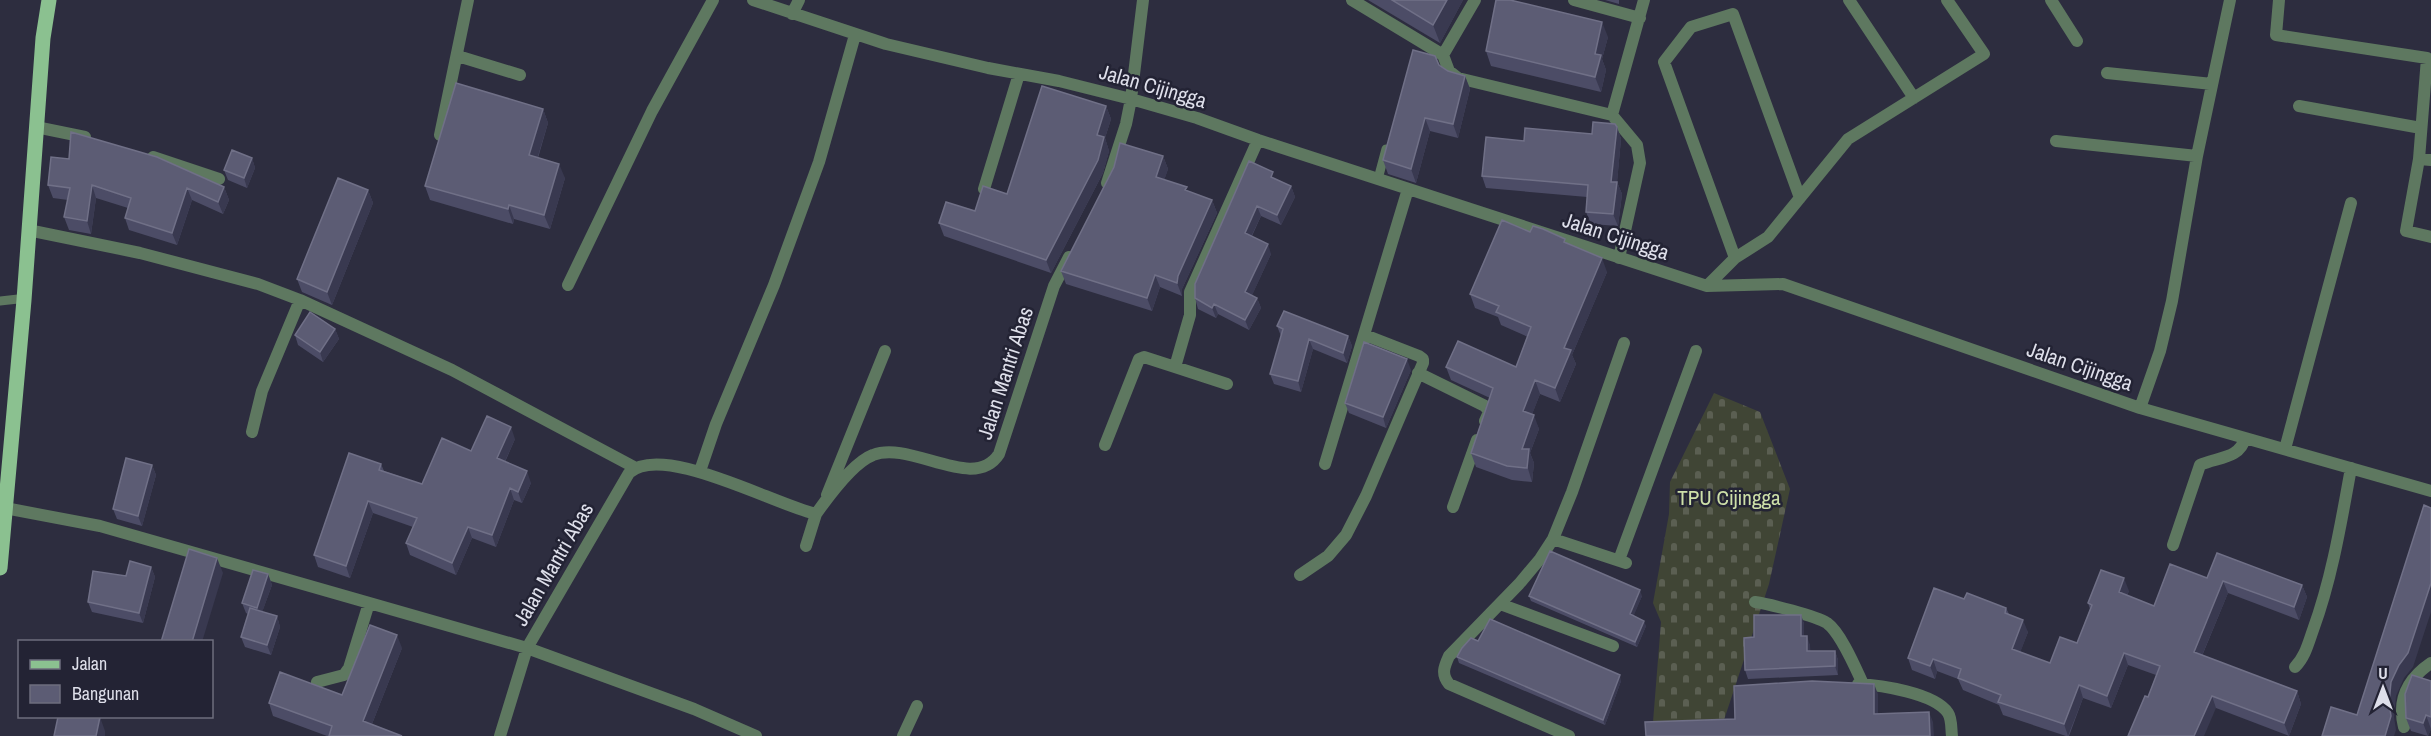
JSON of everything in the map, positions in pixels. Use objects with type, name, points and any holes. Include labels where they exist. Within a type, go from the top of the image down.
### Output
[{"type":"main road","points":[[0,490],[18,299],[36,38],[42,0]]},
{"type":"main road","points":[[0,568],[24,300],[43,38],[49,0]]},
{"type":"street","points":[[440,135],[468,0]]},
{"type":"street","points":[[568,285],[652,111],[713,0]]},
{"type":"street","name":"Jalan Cijingga","points":[[753,0],[897,47],[1059,81],[1197,118],[1258,140],[1707,286],[1783,284],[2140,408],[2431,491]]},
{"type":"street","points":[[792,14],[799,0]]},
{"type":"street","points":[[1100,196],[1111,176],[1131,99],[1143,0]]},
{"type":"street","points":[[1352,0],[1443,55],[1449,71],[1458,78],[1612,115],[1637,145],[1640,163],[1619,258]]},
{"type":"street","points":[[1443,55],[1475,0]]},
{"type":"street","points":[[1574,0],[1640,18]]},
{"type":"street","points":[[1612,115],[1644,0]]},
{"type":"street","points":[[1849,0],[1914,98]]},
{"type":"street","points":[[1707,286],[1735,258],[1768,237],[1848,140],[1984,54],[1947,0]]},
{"type":"street","points":[[2051,0],[2077,41]]},
{"type":"street","points":[[2140,408],[2160,351],[2172,301],[2197,156],[2230,0]]},
{"type":"street","points":[[2279,0],[2276,35],[2427,58],[2421,128],[2425,160],[2406,231],[2431,237]]},
{"type":"street","points":[[1735,258],[1664,62],[1691,27],[1733,14],[1800,198]]},
{"type":"street","points":[[700,471],[716,424],[774,285],[819,162],[855,34]]},
{"type":"street","points":[[457,54],[460,57],[520,75]]},
{"type":"street","points":[[2107,73],[2212,84]]},
{"type":"street","points":[[984,189],[1019,74]]},
{"type":"street","points":[[2299,106],[2421,128]]},
{"type":"street","points":[[36,127],[99,141]]},
{"type":"street","points":[[1175,367],[1190,315],[1190,292],[1258,140]]},
{"type":"street","points":[[2056,141],[2197,156]]},
{"type":"street","points":[[140,154],[219,179]]},
{"type":"street","points":[[1325,464],[1408,189]]},
{"type":"street","points":[[2285,449],[2351,203]]},
{"type":"street","points":[[28,230],[140,253],[258,284],[300,300],[452,370],[634,467],[659,465],[700,471],[792,508],[816,514]]},
{"type":"street","name":"Jalan Mantri Abas","points":[[806,546],[816,514],[825,501],[867,458],[879,453],[899,453],[975,470],[991,464],[999,454],[1054,286],[1074,246]]},
{"type":"street","points":[[252,432],[262,391],[300,300]]},
{"type":"street","points":[[1300,575],[1328,556],[1346,534],[1366,496],[1423,363],[1422,357],[1365,335]]},
{"type":"street","points":[[1569,736],[1449,684],[1444,678],[1443,669],[1449,656],[1540,559],[1553,539],[1572,492],[1624,343]]},
{"type":"street","points":[[825,501],[885,351]]},
{"type":"street","points":[[1553,539],[1623,561],[1696,351]]},
{"type":"street","points":[[1105,445],[1139,359],[1144,357],[1227,384]]},
{"type":"street","points":[[1418,373],[1485,406],[1488,410],[1453,507]]},
{"type":"street","points":[[2173,545],[2200,465],[2238,453],[2245,438]]},
{"type":"street","name":"Jalan Mantri Abas","points":[[500,736],[527,648],[628,473],[634,467]]},
{"type":"street","points":[[2295,668],[2303,659],[2322,606],[2351,468]]},
{"type":"street","points":[[5,508],[100,526],[527,648],[694,710],[756,736]]},
{"type":"street","points":[[1755,602],[1772,604],[1827,624],[1846,649],[1863,684]]},
{"type":"street","points":[[317,682],[344,675],[349,668],[369,603]]},
{"type":"street","points":[[1500,604],[1613,645]]},
{"type":"street","points":[[2404,727],[2401,710],[2408,685],[2418,672],[2431,663]]},
{"type":"street","points":[[1846,683],[1899,690],[1940,705],[1950,718],[1952,736]]},
{"type":"street","points":[[903,736],[916,706]]},
{"type":"lane","points":[[1378,179],[1390,134]]},
{"type":"lane","points":[[0,301],[18,299]]},
{"type":"green space","name":"TPU Cijingga","points":[[1714,393],[1760,412],[1790,489],[1769,584],[1723,723],[1653,722],[1661,622],[1653,603],[1669,514],[1670,482]]},
{"type":"building","points":[[1392,0],[1447,0],[1433,25]]},
{"type":"building","points":[[1496,0],[1510,0],[1602,22],[1595,54],[1601,55],[1595,77],[1486,51]]},
{"type":"building","points":[[1413,50],[1435,56],[1439,65],[1448,71],[1465,76],[1453,124],[1425,118],[1411,169],[1383,160]]},
{"type":"building","points":[[456,83],[543,109],[529,155],[559,164],[544,215],[509,205],[508,209],[425,186]]},
{"type":"building","points":[[1042,86],[1106,106],[1097,135],[1104,137],[1098,160],[1046,260],[939,223],[946,202],[975,211],[983,186],[1007,194]]},
{"type":"building","points":[[1593,122],[1615,124],[1617,127],[1611,182],[1617,182],[1613,214],[1586,212],[1588,185],[1482,176],[1486,137],[1524,141],[1525,128],[1592,134]]},
{"type":"building","points":[[71,132],[157,157],[224,187],[218,202],[187,188],[172,233],[125,218],[131,198],[92,185],[87,221],[64,217],[70,188],[48,185],[51,157],[69,159]]},
{"type":"building","points":[[1120,143],[1163,156],[1156,177],[1187,187],[1185,190],[1212,200],[1177,283],[1155,275],[1147,298],[1061,271],[1114,167]]},
{"type":"building","points":[[232,150],[252,158],[244,178],[224,170]]},
{"type":"building","points":[[1249,161],[1273,172],[1271,177],[1291,186],[1277,215],[1257,206],[1245,233],[1268,244],[1245,292],[1257,298],[1245,320],[1214,304],[1212,308],[1195,298],[1195,284]]},
{"type":"building","points":[[338,178],[368,190],[327,292],[297,279]]},
{"type":"building","points":[[1502,220],[1530,232],[1533,226],[1543,229],[1565,239],[1564,242],[1602,258],[1564,348],[1571,350],[1555,388],[1535,380],[1523,411],[1534,415],[1522,449],[1529,449],[1527,468],[1507,466],[1471,453],[1493,388],[1446,367],[1458,341],[1516,367],[1531,327],[1496,312],[1499,306],[1470,294]]},
{"type":"building","points":[[1284,311],[1348,336],[1343,353],[1309,339],[1298,381],[1270,374],[1283,329],[1277,326]]},
{"type":"building","points":[[310,312],[335,329],[320,352],[295,335]]},
{"type":"building","points":[[1364,342],[1407,359],[1383,417],[1345,403]]},
{"type":"building","points":[[487,416],[511,427],[497,458],[527,471],[518,492],[510,488],[492,535],[468,527],[452,563],[406,543],[417,518],[368,501],[346,566],[314,555],[349,453],[381,464],[379,470],[422,484],[442,438],[471,451]]},
{"type":"building","points":[[126,458],[152,465],[138,516],[113,509]]},
{"type":"building","points":[[2424,505],[2431,508],[2431,583],[2408,653],[2391,682],[2389,703],[2391,716],[2385,736],[2322,736],[2331,707],[2357,715]]},
{"type":"building","points":[[189,549],[217,558],[193,640],[162,640]]},
{"type":"building","points":[[1550,551],[1640,590],[1630,614],[1644,621],[1635,642],[1529,596]]},
{"type":"building","points":[[2217,553],[2302,585],[2294,607],[2223,581],[2194,652],[2297,691],[2284,723],[2212,696],[2194,736],[2128,736],[2145,696],[2148,697],[2160,666],[2124,653],[2107,696],[2079,685],[2064,724],[1998,702],[2001,695],[1958,678],[1961,669],[1933,659],[1930,666],[1908,658],[1934,588],[1964,599],[1967,593],[2006,608],[2005,613],[2023,620],[2012,649],[2050,663],[2060,637],[2077,643],[2092,605],[2088,603],[2101,570],[2124,578],[2119,592],[2154,606],[2170,564],[2207,578]]},
{"type":"building","points":[[130,561],[151,567],[139,613],[88,602],[93,571],[126,576]]},
{"type":"building","points":[[253,570],[268,574],[257,608],[242,603]]},
{"type":"building","points":[[250,608],[277,616],[267,645],[241,637]]},
{"type":"building","points":[[1754,615],[1801,615],[1801,636],[1807,636],[1807,651],[1835,651],[1835,666],[1745,670],[1744,638],[1754,637]]},
{"type":"building","points":[[1490,619],[1620,675],[1603,720],[1457,657],[1471,638],[1478,641]]},
{"type":"building","points":[[370,625],[397,635],[363,721],[402,736],[329,736],[332,726],[269,703],[280,672],[342,695]]},
{"type":"building","points":[[2412,675],[2431,681],[2431,717],[2426,715],[2423,723],[2406,718],[2405,694]]},
{"type":"building","points":[[1812,681],[1874,684],[1874,714],[1929,712],[1930,736],[1646,736],[1645,722],[1735,719],[1734,686]]},
{"type":"building","points":[[58,718],[100,718],[96,736],[54,736]]}]
